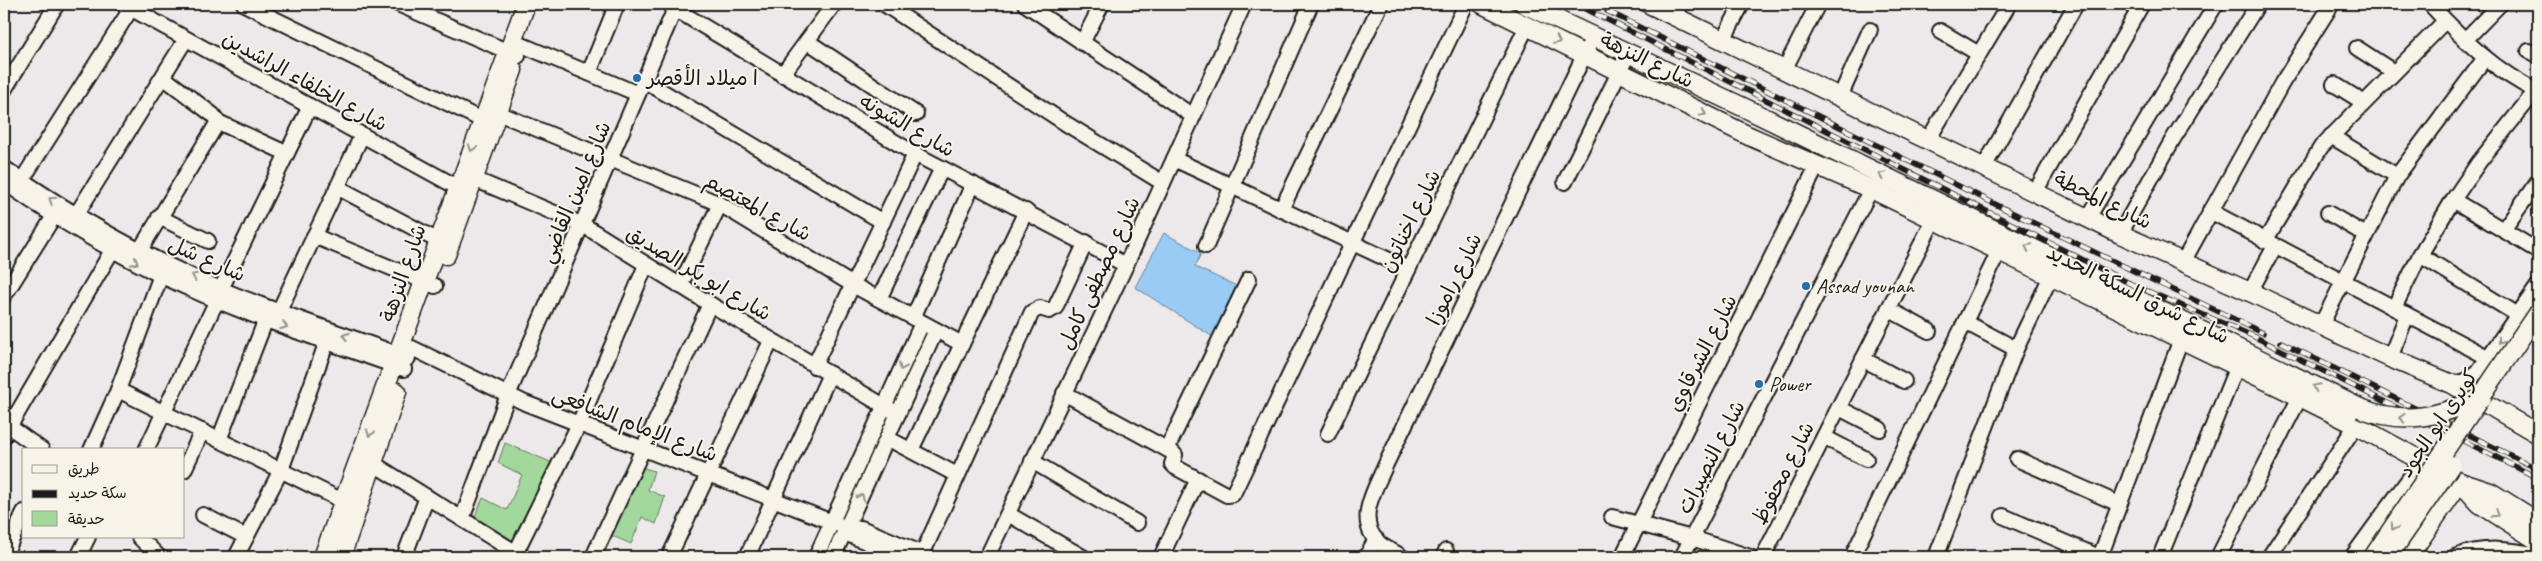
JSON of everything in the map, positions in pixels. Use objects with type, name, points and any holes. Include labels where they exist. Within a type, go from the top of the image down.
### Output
[{"type":"main road","name":"شارع النزهة","points":[[516,51],[526,4]]},
{"type":"main road","name":"شارع النزهة","points":[[341,557],[351,505],[403,359],[467,186],[490,116],[516,51],[538,4]]},
{"type":"main road","name":"شارع النزهة","points":[[1482,4],[1792,156]]},
{"type":"main road","name":"شارع النزهة","points":[[1524,4],[1748,109],[2358,416]]},
{"type":"main road","name":"شارع المحطة","points":[[1649,4],[1677,10],[1723,40],[2120,234],[2250,292],[2390,358],[2452,384],[2538,434]]},
{"type":"main road","points":[[1748,109],[1792,156]]},
{"type":"main road","name":"شارع شرق السكة الحديد","points":[[1792,156],[1870,189],[2300,397],[2358,416],[2422,461],[2460,482]]},
{"type":"main road","name":"كوبرى ابو الجود","points":[[2373,557],[2482,398],[2538,312]]},
{"type":"main road","name":"كوبرى ابو الجود","points":[[2388,557],[2538,331]]},
{"type":"main road","name":"شارع النزهة","points":[[323,557],[374,464],[403,359]]},
{"type":"main road","points":[[2358,416],[2375,414],[2411,418],[2446,412],[2482,398]]},
{"type":"main road","points":[[2460,482],[2490,492],[2538,522]]},
{"type":"main road","points":[[2460,482],[2480,504],[2538,541]]},
{"type":"main road","points":[[2408,557],[2460,482]]},
{"type":"street","points":[[4,90],[57,4]]},
{"type":"street","name":"شارع المعتصم","points":[[244,4],[490,116],[610,159],[720,204],[853,285],[962,344]]},
{"type":"street","points":[[398,4],[516,51],[589,73],[638,94]]},
{"type":"street","points":[[589,73],[616,4]]},
{"type":"street","points":[[782,76],[834,4]]},
{"type":"street","points":[[884,4],[1066,123],[1163,183]]},
{"type":"street","points":[[1025,4],[1193,116]]},
{"type":"street","points":[[1082,43],[1102,4]]},
{"type":"street","name":"شارع مصطفى كامل","points":[[987,557],[1126,265],[1244,4]]},
{"type":"street","points":[[1206,246],[1311,4]]},
{"type":"street","points":[[1282,210],[1381,4]]},
{"type":"street","points":[[1064,393],[1167,449],[1175,455],[1173,466],[1231,495],[1466,4]]},
{"type":"street","points":[[1723,40],[1742,4]]},
{"type":"street","points":[[1784,70],[1818,4]]},
{"type":"street","points":[[1928,140],[2010,4]]},
{"type":"street","points":[[1984,167],[2076,4]]},
{"type":"street","points":[[2035,192],[2142,4]]},
{"type":"street","points":[[2088,218],[2216,4]]},
{"type":"street","points":[[2120,234],[2173,139],[2258,4]]},
{"type":"street","points":[[2183,262],[2282,83],[2332,4]]},
{"type":"street","points":[[2394,308],[2420,254],[2453,200],[2479,162],[2538,90],[2485,58],[2430,4]]},
{"type":"street","points":[[2465,40],[2500,4]]},
{"type":"street","points":[[9,181],[129,5]]},
{"type":"street","name":"شارع الخلفاء الراشدين","points":[[129,5],[186,39],[362,135],[467,186]]},
{"type":"street","name":"شارع الشونه","points":[[676,6],[782,76],[915,154],[1086,242],[1126,265]]},
{"type":"street","name":"شارع امين القاضي","points":[[462,519],[508,396],[676,6]]},
{"type":"street","points":[[2250,292],[2270,243],[2321,147],[2363,102],[2446,21]]},
{"type":"street","name":"شارع اخناتون","points":[[1328,434],[1527,26]]},
{"type":"street","points":[[1840,97],[1870,30]]},
{"type":"street","points":[[1940,31],[1979,54]]},
{"type":"street","name":"شارع راموزا","points":[[1376,539],[1368,527],[1366,517],[1368,506],[1386,464],[1593,38]]},
{"type":"street","points":[[76,215],[186,39]]},
{"type":"street","points":[[807,41],[916,114]]},
{"type":"street","points":[[2357,48],[2394,72]]},
{"type":"street","points":[[1564,182],[1628,54]]},
{"type":"street","points":[[2321,325],[2397,176],[2485,58]]},
{"type":"street","points":[[162,77],[213,115],[218,122],[286,153]]},
{"type":"street","points":[[643,80],[883,222]]},
{"type":"street","points":[[2334,84],[2363,102]]},
{"type":"street","points":[[147,448],[310,106]]},
{"type":"street","points":[[140,250],[218,122]]},
{"type":"street","points":[[279,311],[362,135]]},
{"type":"street","points":[[2331,136],[2397,176]]},
{"type":"street","points":[[814,366],[915,154]]},
{"type":"street","points":[[1174,159],[1408,269]]},
{"type":"street","name":"شارع الشرقاوي","points":[[1622,557],[1817,166]]},
{"type":"street","points":[[879,299],[942,168]]},
{"type":"street","name":"شارع شل","points":[[9,181],[76,215],[161,275],[279,311],[365,349]]},
{"type":"street","name":"شارع شل","points":[[9,181],[54,216],[116,245],[140,250],[266,319],[328,341],[403,359]]},
{"type":"street","points":[[2503,230],[2538,181]]},
{"type":"street","points":[[816,557],[884,407],[973,184]]},
{"type":"street","name":"شارع ابو بكر الصديق","points":[[467,186],[583,225],[771,341],[898,414]]},
{"type":"street","points":[[337,187],[444,244]]},
{"type":"street","name":"شارع النصيرات","points":[[1682,557],[1870,189]]},
{"type":"street","points":[[2453,200],[2538,252]]},
{"type":"street","points":[[680,286],[720,204]]},
{"type":"street","points":[[911,450],[1026,212]]},
{"type":"street","points":[[2210,212],[2488,358]]},
{"type":"street","points":[[2328,213],[2366,235]]},
{"type":"street","points":[[4,296],[54,216]]},
{"type":"street","points":[[159,218],[208,241]]},
{"type":"street","name":"شارع محفوظ","points":[[1763,557],[1934,220]]},
{"type":"street","points":[[314,236],[430,284]]},
{"type":"street","points":[[921,557],[1032,312],[1040,308],[1049,311],[1055,308],[1086,242]]},
{"type":"street","points":[[39,448],[8,424],[116,245]]},
{"type":"street","points":[[1852,557],[1999,251]]},
{"type":"street","points":[[2420,254],[2518,315]]},
{"type":"street","points":[[374,464],[520,555],[579,424],[646,265]]},
{"type":"street","points":[[92,448],[118,390],[161,275]]},
{"type":"street","points":[[1936,557],[2016,349],[2051,276]]},
{"type":"street","points":[[1167,449],[1249,279]]},
{"type":"street","points":[[2452,384],[2465,381],[2478,372],[2538,286]]},
{"type":"street","points":[[593,557],[710,304]]},
{"type":"street","points":[[1888,310],[1928,330]]},
{"type":"street","points":[[2390,358],[2407,315]]},
{"type":"street","points":[[219,440],[266,319]]},
{"type":"street","points":[[1965,322],[2016,349]]},
{"type":"street","points":[[833,557],[936,330]]},
{"type":"street","points":[[2004,516],[2100,557],[2181,339]]},
{"type":"street","points":[[236,557],[281,470],[328,341]]},
{"type":"street","points":[[669,557],[771,341]]},
{"type":"street","name":"شارع الإمام الشافعى","points":[[403,359],[508,396],[846,528],[861,528],[914,550],[921,557]]},
{"type":"street","points":[[1863,359],[1904,381]]},
{"type":"street","points":[[2160,557],[2237,366]]},
{"type":"street","points":[[747,557],[830,374]]},
{"type":"street","points":[[118,390],[351,505]]},
{"type":"street","points":[[2218,557],[2300,397]]},
{"type":"street","points":[[1839,408],[1880,429]]},
{"type":"street","points":[[2269,557],[2358,416]]},
{"type":"street","points":[[185,468],[202,431]]},
{"type":"street","points":[[1824,437],[1866,459]]},
{"type":"street","points":[[887,438],[958,475]]},
{"type":"street","points":[[2017,459],[2119,504]]},
{"type":"street","points":[[1032,461],[1137,523]]},
{"type":"street","points":[[2352,557],[2422,461]]},
{"type":"street","points":[[1161,557],[1198,480]]},
{"type":"street","points":[[404,557],[427,497]]},
{"type":"street","points":[[1008,514],[1083,557]]},
{"type":"street","points":[[203,515],[246,537]]},
{"type":"street","points":[[4,557],[22,516]]},
{"type":"street","points":[[1612,517],[1692,538],[1750,557]]},
{"type":"street","name":"شارع الإمام الشافعى","points":[[846,528],[852,536],[902,557]]},
{"type":"street","points":[[78,557],[88,538]]},
{"type":"street","points":[[1366,557],[1376,539],[1402,557]]},
{"type":"street","points":[[146,545],[159,557]]},
{"type":"street","points":[[2455,557],[2481,550],[2501,549],[2519,554],[2538,555]]},
{"type":"green space","points":[[505,443],[553,463],[518,544],[473,520],[483,498],[507,510],[522,475],[498,463]]},
{"type":"green space","points":[[641,467],[654,471],[648,490],[665,497],[656,524],[642,517],[631,544],[608,534]]},
{"type":"water","points":[[1164,233],[1201,253],[1195,267],[1241,288],[1216,339],[1135,287]]},
{"type":"railway","points":[[1576,4],[2131,284],[2253,336],[2538,478]]},
{"type":"railway","points":[[1607,11],[2013,213],[2263,333]]},
{"type":"railway","points":[[2281,342],[2538,469]]},
{"type":"place","name":"ا ميلاد الأقصر","points":[[637,78]]},
{"type":"place","name":"Assad younan","points":[[1806,286]]},
{"type":"place","name":"Power","points":[[1759,384]]}]
